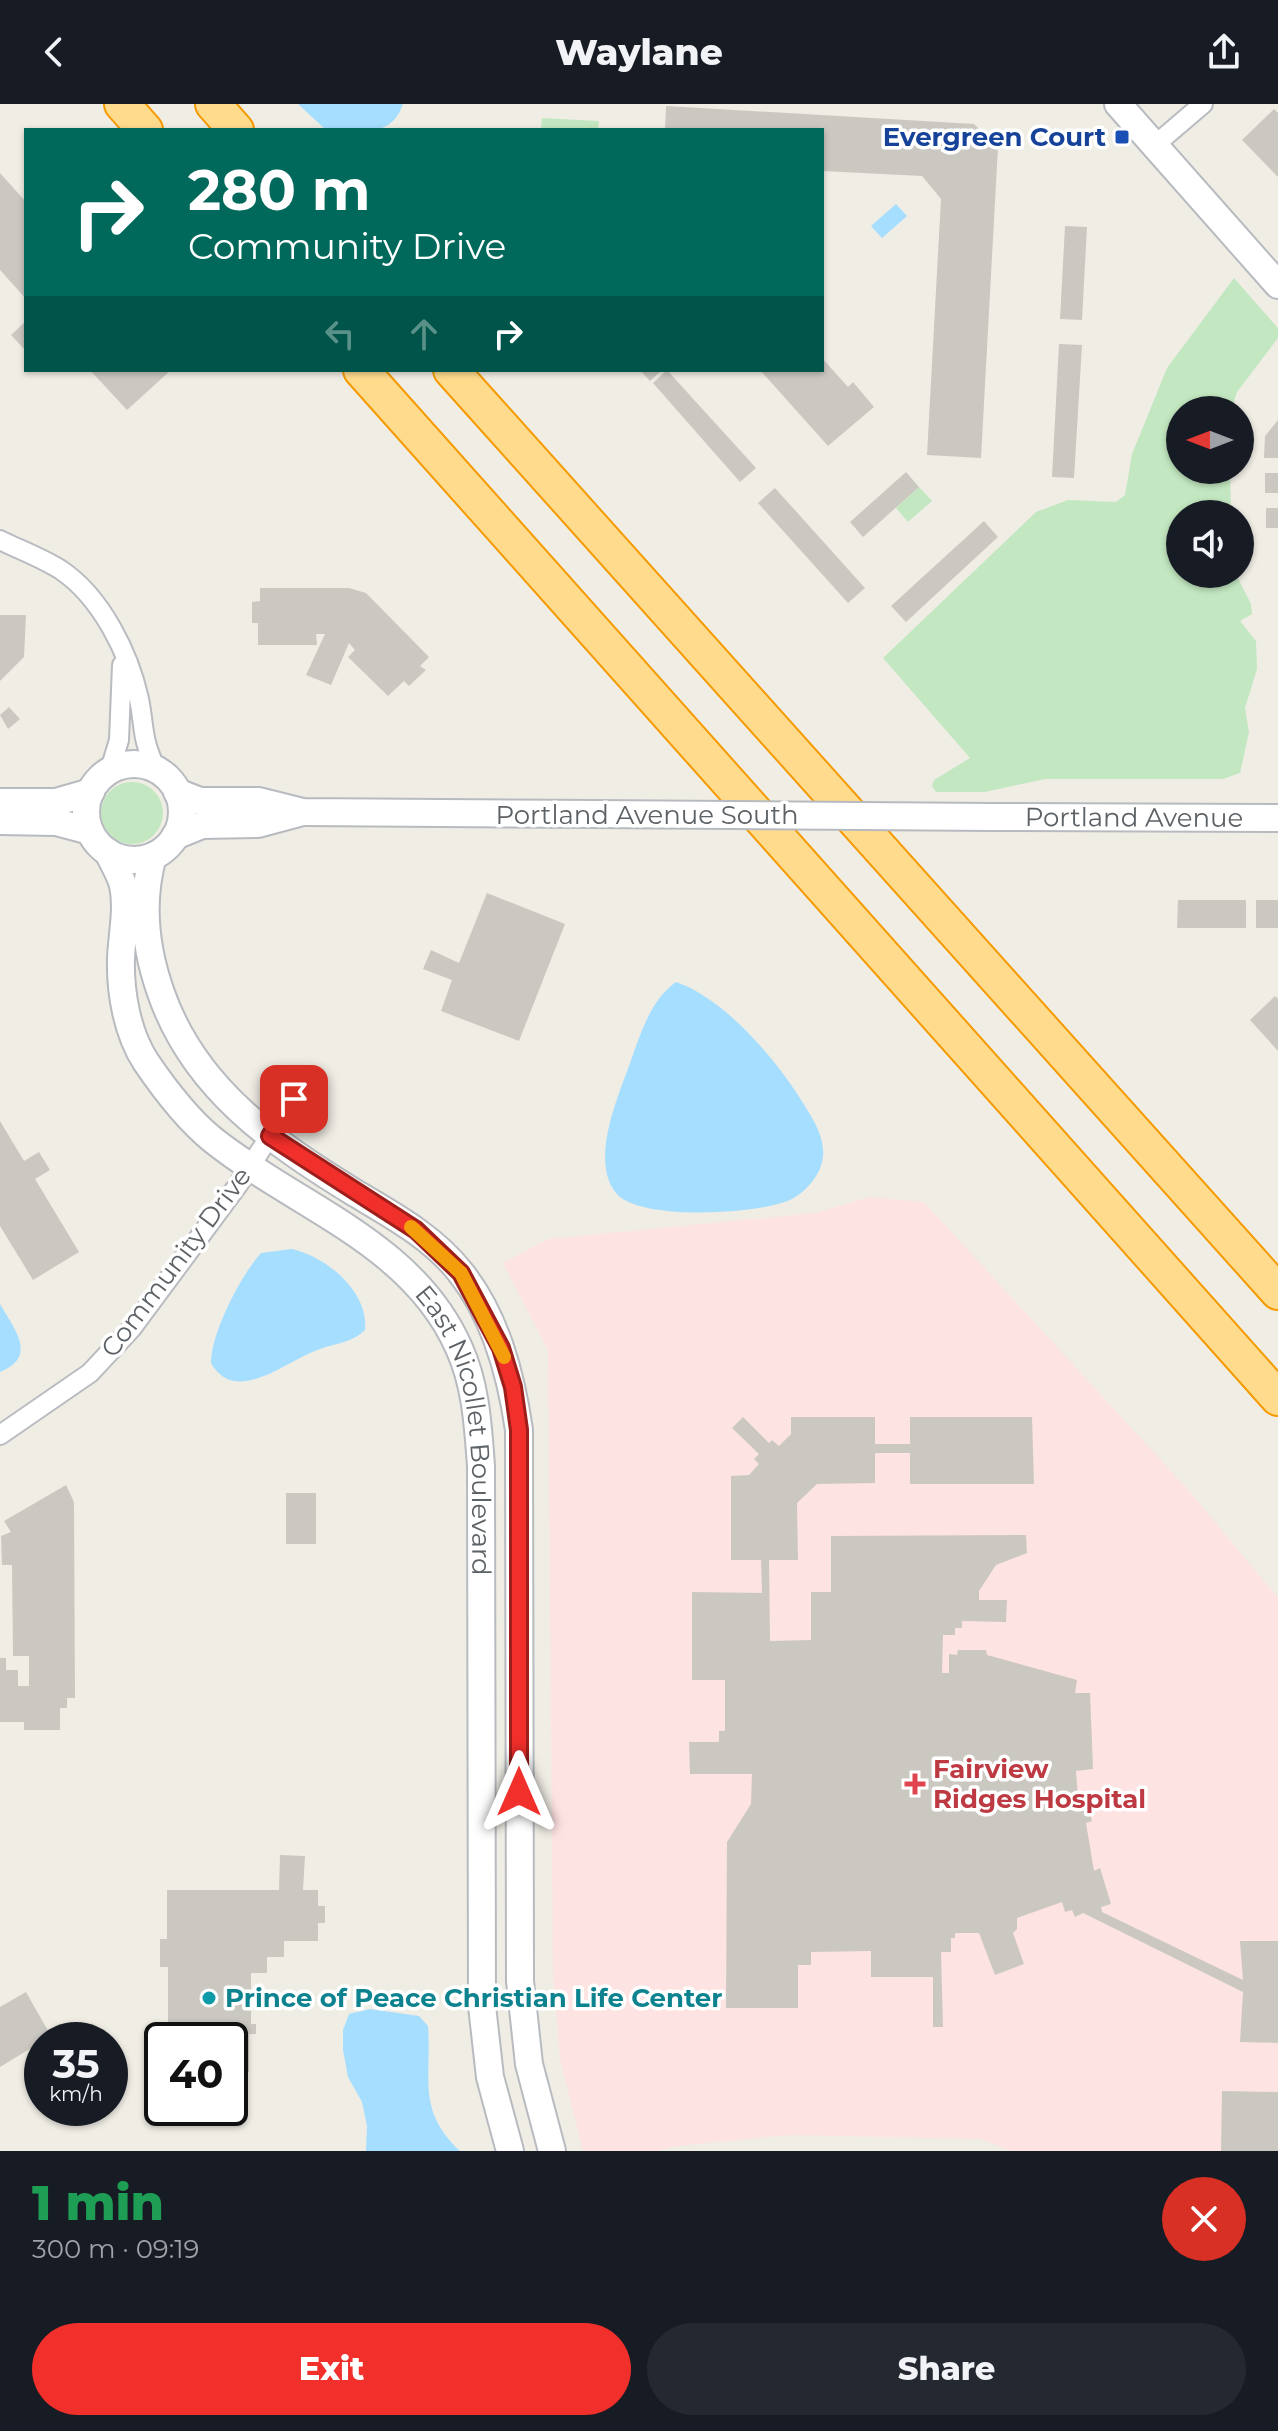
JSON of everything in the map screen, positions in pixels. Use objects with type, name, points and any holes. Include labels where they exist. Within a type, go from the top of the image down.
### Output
[{"type":"highway","points":[[122,104],[143,128]]},
{"type":"highway","points":[[213,104],[234,128]]},
{"type":"highway","points":[[363,372],[1278,1398]]},
{"type":"highway","points":[[453,372],[1278,1292]]},
{"type":"highway","points":[[1243,1358],[1278,1405]]},
{"type":"street","points":[[1118,104],[1278,285]]},
{"type":"street","points":[[1155,145],[1203,104]]},
{"type":"street","points":[[0,540],[62,571],[98,607],[122,650],[139,700],[143,741],[156,769],[177,792],[181,815],[175,836],[153,856],[122,858],[108,852],[90,831],[87,805],[91,792],[110,770],[119,740],[122,650]]},
{"type":"street","points":[[110,770],[133,764],[156,769]]},
{"type":"street","points":[[0,802],[56,802],[91,792]]},
{"type":"street","name":"Portland Avenue South","points":[[177,792],[200,801],[259,801],[303,812],[992,817]]},
{"type":"street","name":"Portland Avenue South","points":[[175,836],[202,825],[258,824],[303,812]]},
{"type":"street","name":"Portland Avenue","points":[[992,817],[1278,818]]},
{"type":"street","points":[[0,821],[56,822],[90,831]]},
{"type":"street","name":"East Nicollet Boulevard","points":[[108,852],[122,883],[125,899],[121,962],[125,1010],[144,1059],[176,1103],[212,1139],[376,1246],[415,1281],[453,1333],[473,1388],[481,1466],[482,2006],[490,2077],[510,2151]]},
{"type":"street","name":"East Nicollet Boulevard","points":[[153,856],[144,900],[156,979],[171,1023],[195,1063],[226,1098],[270,1136],[416,1230],[461,1273],[501,1348],[513,1387],[519,1442],[520,1981],[529,2064],[552,2151]]},
{"type":"street","name":"Community Drive","points":[[0,1435],[90,1373],[122,1339],[251,1165],[294,1099]]},
{"type":"shaded area","name":"Fairview Ridges Hospital","points":[[870,1197],[924,1202],[1191,1493],[1278,1598],[1278,2151],[1011,2151],[980,2139],[789,2135],[676,2146],[658,2151],[583,2151],[560,2059],[553,1971],[548,1350],[503,1263],[548,1239],[815,1213]]},
{"type":"green space","points":[[542,118],[599,121],[598,128],[541,128]]},
{"type":"green space","points":[[1234,278],[1278,328],[1278,338],[1236,396],[1166,396],[1166,484],[1230,484],[1231,500],[1166,500],[1166,588],[1243,588],[1251,604],[1252,614],[1240,621],[1256,641],[1257,669],[1245,708],[1249,732],[1240,773],[1223,779],[1045,779],[985,792],[936,792],[932,786],[934,780],[970,758],[883,658],[1036,512],[1068,500],[1116,502],[1125,495],[1132,454],[1167,368]]},
{"type":"green space","points":[[919,487],[932,501],[908,522],[896,508]]},
{"type":"green space","points":[[132,782],[144,784],[154,791],[161,801],[161,825],[154,835],[144,842],[132,844],[120,842],[110,835],[103,825],[101,813],[103,801],[110,791],[120,784]]},
{"type":"water","points":[[298,104],[403,104],[398,115],[382,128],[324,128]]},
{"type":"water","points":[[896,204],[907,216],[882,238],[871,226]]},
{"type":"water","points":[[676,982],[711,1001],[760,1045],[787,1079],[815,1124],[823,1148],[820,1169],[813,1181],[792,1199],[730,1211],[674,1212],[629,1202],[616,1193],[609,1181],[605,1153],[619,1094],[649,1014],[665,991]]},
{"type":"water","points":[[292,1249],[319,1260],[343,1278],[360,1302],[365,1330],[354,1338],[315,1351],[261,1377],[233,1381],[221,1375],[211,1363],[212,1351],[236,1290],[261,1253]]},
{"type":"water","points":[[0,1304],[17,1333],[21,1351],[12,1366],[0,1372]]},
{"type":"water","points":[[370,2009],[419,2016],[428,2026],[428,2078],[432,2107],[446,2136],[460,2151],[366,2151],[367,2126],[362,2102],[348,2077],[343,2030],[349,2014]]},
{"type":"building","points":[[666,106],[974,124],[998,147],[981,458],[927,455],[941,199],[922,176],[824,171],[824,128],[665,128]]},
{"type":"building","points":[[1274,109],[1278,113],[1278,177],[1242,140]]},
{"type":"building","points":[[0,173],[24,200],[24,297],[0,270]]},
{"type":"building","points":[[1065,226],[1087,227],[1082,320],[1060,319]]},
{"type":"building","points":[[24,323],[24,349],[11,335]]},
{"type":"building","points":[[1059,344],[1082,345],[1074,478],[1052,477]]},
{"type":"building","points":[[824,360],[848,387],[853,382],[874,407],[828,446],[762,372],[824,372]]},
{"type":"building","points":[[92,372],[169,372],[127,410]]},
{"type":"building","points":[[642,372],[660,372],[650,381]]},
{"type":"building","points":[[669,372],[756,468],[740,482],[653,383]]},
{"type":"building","points":[[1278,420],[1278,458],[1264,458],[1265,436]]},
{"type":"building","points":[[906,472],[919,487],[863,537],[850,522]]},
{"type":"building","points":[[1265,473],[1278,473],[1278,493],[1265,493]]},
{"type":"building","points":[[775,488],[865,588],[848,603],[758,503]]},
{"type":"building","points":[[1266,508],[1278,508],[1278,528],[1266,528]]},
{"type":"building","points":[[984,521],[998,537],[906,622],[891,606]]},
{"type":"building","points":[[260,588],[349,588],[366,593],[429,657],[420,666],[426,670],[409,686],[404,681],[388,696],[348,657],[355,650],[349,643],[331,685],[306,675],[325,634],[316,634],[317,645],[258,645],[258,623],[252,623],[252,602],[260,601]]},
{"type":"building","points":[[0,615],[26,615],[24,657],[0,681]]},
{"type":"building","points":[[9,707],[20,719],[8,729],[0,715]]},
{"type":"building","points":[[487,893],[565,924],[519,1041],[441,1011],[452,980],[423,969],[431,950],[459,963]]},
{"type":"building","points":[[1178,900],[1246,900],[1246,928],[1177,928]]},
{"type":"building","points":[[1256,900],[1278,900],[1278,928],[1256,928]]},
{"type":"building","points":[[1275,996],[1278,999],[1278,1051],[1250,1020]]},
{"type":"building","points":[[0,1121],[24,1161],[39,1152],[50,1170],[35,1179],[79,1252],[33,1280],[0,1226]]},
{"type":"building","points":[[743,1417],[769,1443],[772,1440],[779,1446],[791,1434],[791,1417],[875,1417],[875,1444],[910,1444],[910,1417],[1032,1417],[1034,1484],[910,1484],[910,1453],[875,1453],[875,1483],[817,1484],[797,1503],[798,1560],[769,1560],[770,1641],[811,1640],[811,1592],[831,1592],[831,1536],[1026,1535],[1027,1553],[996,1565],[979,1591],[979,1600],[1007,1600],[1006,1622],[962,1621],[962,1628],[955,1628],[955,1635],[943,1635],[942,1673],[949,1673],[949,1654],[957,1655],[958,1650],[986,1650],[987,1655],[1077,1680],[1075,1693],[1090,1693],[1093,1769],[1076,1771],[1078,1798],[1086,1797],[1092,1821],[1086,1823],[1094,1871],[1100,1868],[1111,1904],[1101,1907],[1102,1912],[1243,1980],[1240,1941],[1278,1941],[1278,2043],[1240,2042],[1243,1992],[1083,1913],[1075,1917],[1072,1910],[1065,1912],[1062,1902],[1017,1918],[1017,1929],[1013,1933],[1024,1964],[995,1975],[979,1933],[955,1933],[955,1938],[951,1938],[951,1952],[941,1952],[943,2027],[933,2027],[933,1977],[871,1977],[871,1951],[811,1952],[811,1965],[798,1965],[798,2008],[726,2008],[727,1842],[751,1804],[752,1774],[690,1774],[689,1742],[719,1742],[719,1731],[725,1731],[725,1680],[692,1680],[692,1592],[762,1593],[761,1560],[731,1560],[731,1476],[749,1475],[759,1464],[754,1459],[759,1454],[732,1428]]},
{"type":"building","points":[[66,1485],[74,1502],[75,1698],[67,1698],[67,1708],[60,1708],[60,1730],[24,1730],[24,1722],[0,1722],[0,1658],[6,1658],[6,1670],[18,1670],[18,1686],[29,1686],[29,1656],[13,1656],[12,1565],[2,1565],[1,1536],[11,1532],[4,1521]]},
{"type":"building","points":[[286,1493],[316,1493],[316,1544],[286,1544]]},
{"type":"building","name":"Prince of Peace Christian Life Center","points":[[280,1855],[305,1856],[303,1890],[318,1890],[318,1906],[325,1906],[325,1923],[318,1923],[318,1941],[284,1941],[284,1957],[267,1957],[267,1973],[251,1973],[251,2024],[256,2024],[256,2034],[249,2034],[248,2072],[248,2022],[168,2022],[168,1967],[160,1967],[160,1939],[167,1939],[167,1890],[279,1890]]},
{"type":"building","points":[[26,1992],[43,2022],[24,2022],[24,2052],[0,2067],[0,2007]]},
{"type":"building","points":[[1222,2091],[1278,2092],[1278,2151],[1221,2151]]},
{"type":"slow traffic","points":[[411,1227],[461,1273],[486,1315],[504,1357]]},
{"type":"place","name":"Evergreen Court","points":[[1122,137]]},
{"type":"place","name":"Fairview Ridges Hospital","points":[[915,1784]]},
{"type":"place","name":"Prince of Peace Christian Life Center","points":[[209,1998]]},
{"type":"route","points":[[294,1099],[270,1136],[337,1182],[416,1230],[461,1273],[501,1348],[513,1387],[519,1430],[519,1792]]}]
